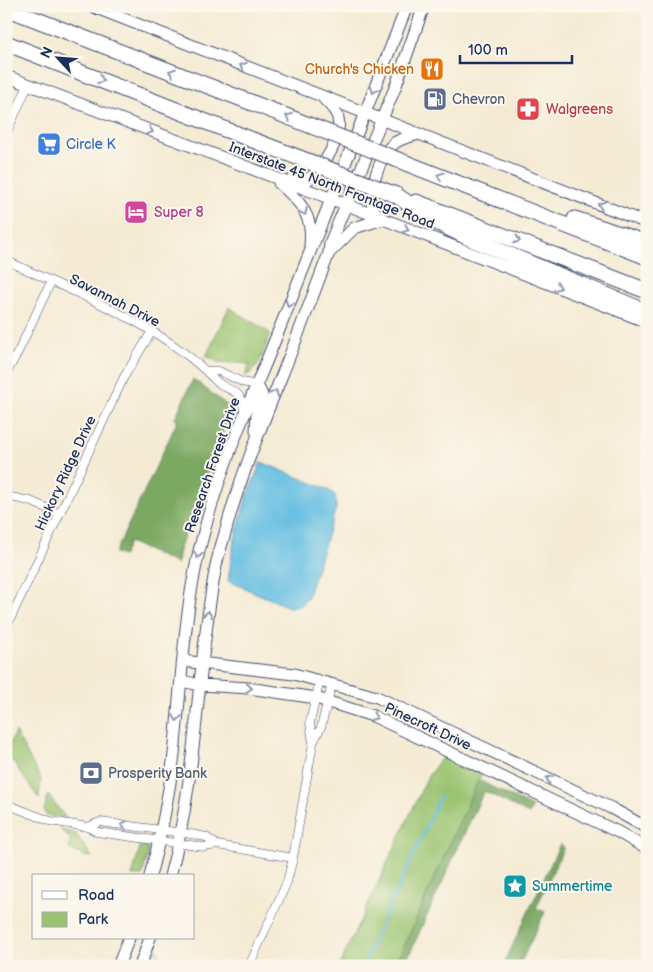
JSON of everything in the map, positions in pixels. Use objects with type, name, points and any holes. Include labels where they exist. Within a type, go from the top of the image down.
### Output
[{"type":"highway","points":[[6,8],[647,257]]},
{"type":"highway","points":[[6,43],[396,195],[434,221],[469,230],[647,291]]},
{"type":"highway","points":[[528,211],[578,220],[647,243]]},
{"type":"highway","points":[[469,230],[647,312]]},
{"type":"main road","name":"Research Forest Drive","points":[[150,874],[161,830],[173,760],[193,583],[204,528],[257,385],[407,6]]},
{"type":"main road","points":[[171,874],[180,838],[192,763],[205,637],[216,564],[237,492],[255,442],[293,350],[345,204],[382,119],[424,6]]},
{"type":"main road","points":[[93,7],[647,223]]},
{"type":"main road","name":"Interstate 45 North Frontage Road","points":[[6,76],[332,199],[647,322]]},
{"type":"main road","points":[[308,259],[312,233],[306,212],[294,195],[272,177],[278,172],[305,182],[315,175],[327,159],[334,142],[338,117],[332,107],[321,96]]},
{"type":"main road","points":[[328,253],[354,228],[383,219],[372,205],[372,192],[374,181],[383,159],[388,149],[396,142],[419,134]]},
{"type":"main road","points":[[255,442],[257,413],[262,395],[257,385]]},
{"type":"main road","name":"Pinecroft Drive","points":[[183,661],[294,674],[376,697],[611,808],[647,828]]},
{"type":"main road","name":"Pinecroft Drive","points":[[181,681],[316,698],[373,716],[618,832],[647,849]]},
{"type":"main road","points":[[118,966],[128,940]]},
{"type":"main road","points":[[140,966],[149,940]]},
{"type":"street","points":[[6,134],[28,84]]},
{"type":"street","name":"Savannah Drive","points":[[6,260],[152,331],[208,371],[215,380],[237,392],[243,404],[244,419]]},
{"type":"street","points":[[6,374],[51,282]]},
{"type":"street","name":"Hickory Ridge Drive","points":[[6,628],[124,377],[152,331]]},
{"type":"street","name":"Savannah Drive","points":[[208,371],[219,371],[242,382],[257,385]]},
{"type":"street","points":[[6,496],[30,502],[60,514]]},
{"type":"street","points":[[313,743],[310,722],[320,680]]},
{"type":"street","points":[[249,966],[287,882],[313,743],[321,727],[332,684]]},
{"type":"street","points":[[6,804],[50,821],[88,827],[98,832],[158,842],[180,838],[206,837],[217,845]]},
{"type":"street","points":[[88,827],[100,822],[161,830],[204,848],[217,845],[293,858]]},
{"type":"green space","points":[[229,307],[270,333],[258,363],[245,376],[250,364],[218,362],[206,356]]},
{"type":"green space","points":[[193,379],[232,409],[189,522],[178,554],[177,564],[129,542],[123,556],[115,553],[178,420],[175,418]]},
{"type":"green space","points":[[15,732],[41,779],[39,799],[6,752]]},
{"type":"green space","points":[[444,755],[482,773],[395,966],[339,966],[428,776]]},
{"type":"green space","points":[[478,780],[532,807],[529,814],[484,791],[404,966],[395,966]]},
{"type":"green space","points":[[48,795],[66,818],[46,815],[44,811]]},
{"type":"green space","points":[[60,829],[76,834],[92,857],[84,856],[69,849],[70,839]]},
{"type":"green space","points":[[141,843],[148,848],[148,855],[143,874],[133,874]]},
{"type":"green space","points":[[560,844],[564,847],[536,908],[545,912],[519,966],[503,966]]},
{"type":"green space","points":[[155,944],[166,966],[146,966]]},
{"type":"water","points":[[261,462],[327,489],[335,495],[336,508],[307,599],[300,606],[291,608],[228,581],[233,546],[246,499]]},
{"type":"waterway","points":[[362,966],[440,797]]},
{"type":"place","name":"Church's Chicken","points":[[432,69]]},
{"type":"place","name":"Chevron","points":[[435,99]]},
{"type":"place","name":"Walgreens","points":[[528,109]]},
{"type":"place","name":"Circle K","points":[[49,144]]},
{"type":"place","name":"Super 8","points":[[136,212]]},
{"type":"place","name":"Prosperity Bank","points":[[91,773]]},
{"type":"place","name":"Summertime","points":[[515,886]]}]
